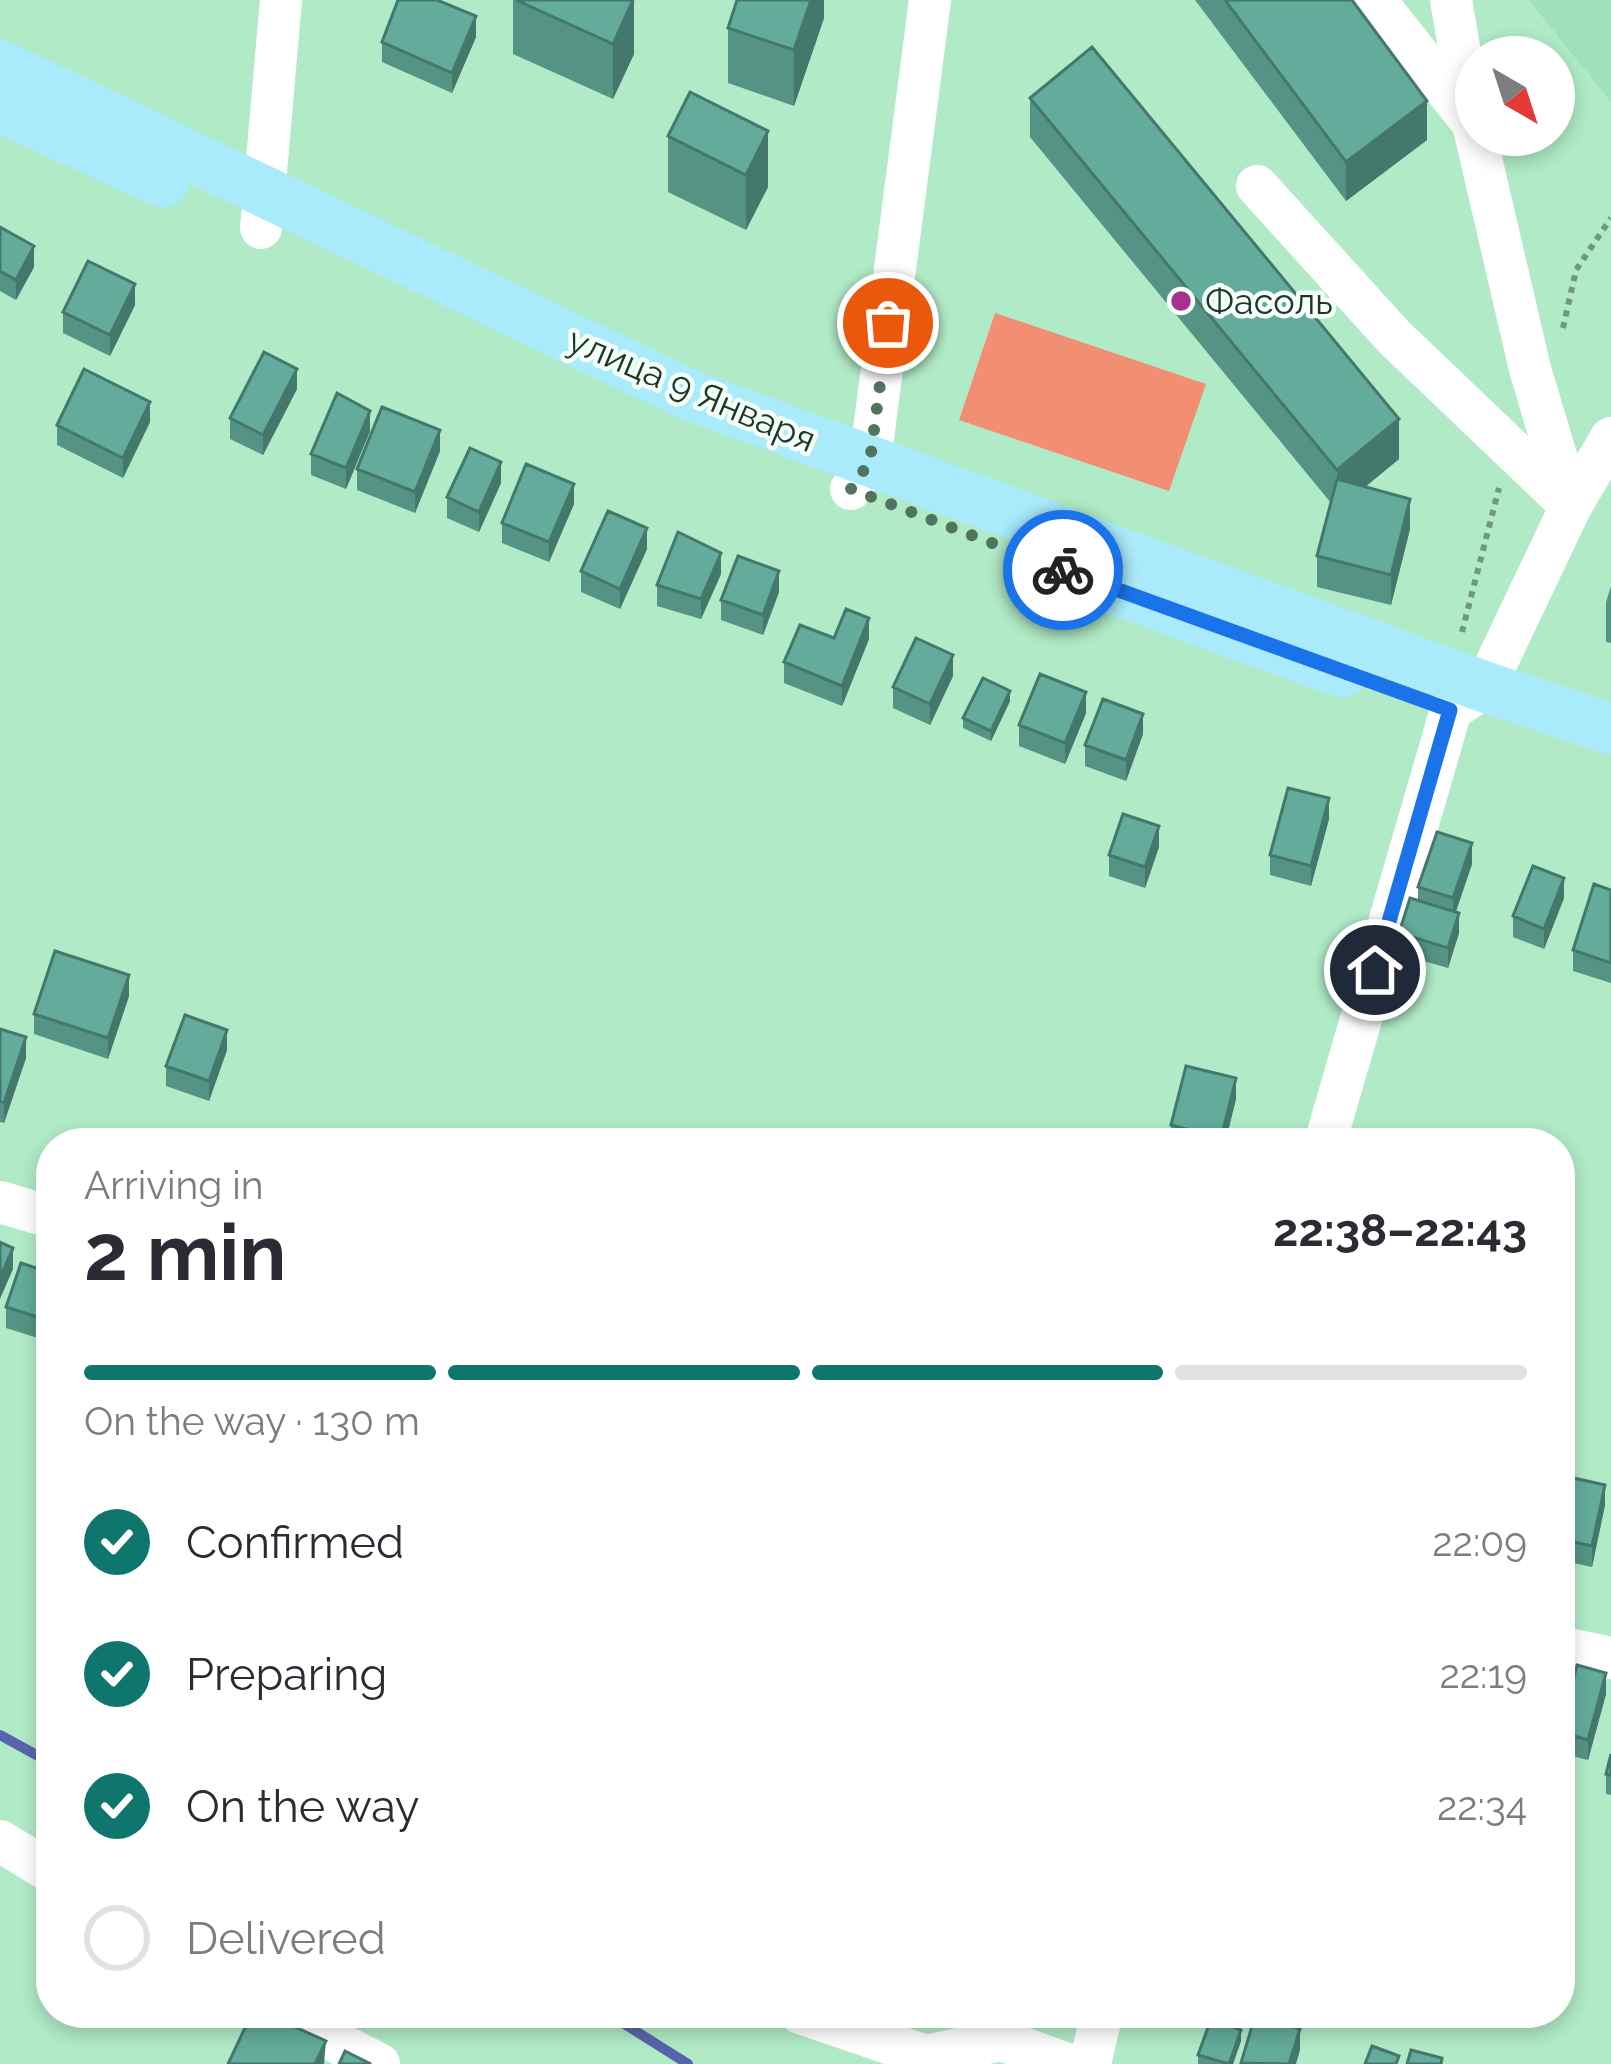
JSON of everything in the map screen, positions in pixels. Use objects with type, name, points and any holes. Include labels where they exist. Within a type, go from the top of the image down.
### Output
[{"type":"main road","name":"улица 9 Января","points":[[0,65],[262,211],[674,421],[861,475],[1225,631],[1468,699],[1611,729]]},
{"type":"main road","name":"улица 9 Января","points":[[0,106],[262,211]]},
{"type":"main road","name":"улица 9 Января","points":[[1468,699],[1611,766]]},
{"type":"street","points":[[262,211],[281,0]]},
{"type":"street","points":[[861,475],[930,0]]},
{"type":"street","points":[[1375,0],[1455,101]]},
{"type":"street","points":[[1451,0],[1457,36]]},
{"type":"street","points":[[1480,156],[1530,369],[1571,506]]},
{"type":"street","points":[[1257,186],[1394,337],[1571,506]]},
{"type":"street","points":[[1330,1128],[1468,699],[1611,438]]},
{"type":"street","points":[[0,1202],[36,1213]]},
{"type":"street","points":[[1575,1650],[1611,1658]]},
{"type":"street","points":[[0,1841],[36,1864]]},
{"type":"street","points":[[308,2028],[379,2064]]},
{"type":"street","points":[[844,2028],[926,2056],[1001,2040],[1067,2064]]},
{"type":"street","points":[[1090,2064],[1098,2028]]},
{"type":"path","points":[[1560,338],[1576,270],[1611,218]]},
{"type":"shaded area","points":[[1529,0],[1611,0],[1611,102],[1575,57],[1575,36],[1558,36]]},
{"type":"shaded area","points":[[995,313],[1206,384],[1169,491],[959,420]]},
{"type":"building","points":[[398,0],[437,0],[476,16],[452,73],[382,42]]},
{"type":"building","points":[[516,0],[633,0],[613,44]]},
{"type":"building","points":[[737,0],[811,0],[794,50],[728,28]]},
{"type":"building","points":[[1225,0],[1352,0],[1427,101],[1346,162]]},
{"type":"building","points":[[1092,47],[1399,419],[1337,470],[1030,98]]},
{"type":"building","points":[[690,92],[768,131],[746,175],[668,136]]},
{"type":"building","points":[[0,227],[34,246],[16,280],[0,271]]},
{"type":"building","points":[[88,261],[135,284],[110,335],[63,312]]},
{"type":"building","points":[[264,352],[297,369],[263,435],[230,418]]},
{"type":"building","points":[[84,369],[150,402],[123,458],[57,425]]},
{"type":"building","points":[[337,393],[370,411],[346,468],[311,454]]},
{"type":"building","points":[[382,407],[440,430],[415,492],[357,469]]},
{"type":"building","points":[[470,448],[501,462],[479,512],[447,497]]},
{"type":"building","points":[[526,464],[574,484],[549,542],[502,523]]},
{"type":"building","points":[[1337,479],[1410,499],[1391,575],[1317,556]]},
{"type":"building","points":[[608,511],[647,528],[620,589],[581,571]]},
{"type":"building","points":[[678,532],[721,553],[701,599],[657,585]]},
{"type":"building","points":[[738,556],[779,571],[763,615],[721,600]]},
{"type":"building","points":[[846,609],[869,618],[842,686],[784,662],[800,625],[834,638]]},
{"type":"building","points":[[916,638],[953,655],[930,704],[893,687]]},
{"type":"building","points":[[1040,674],[1086,692],[1065,743],[1019,725]]},
{"type":"building","points":[[983,678],[1010,691],[991,731],[963,718]]},
{"type":"building","points":[[1103,699],[1143,714],[1126,760],[1085,745]]},
{"type":"building","points":[[1288,788],[1329,798],[1311,866],[1270,855]]},
{"type":"building","points":[[1123,814],[1159,826],[1145,867],[1109,855]]},
{"type":"building","points":[[1437,832],[1472,843],[1453,898],[1418,887]]},
{"type":"building","points":[[1533,866],[1564,878],[1544,929],[1513,916]]},
{"type":"building","points":[[1594,884],[1611,890],[1611,963],[1573,950]]},
{"type":"building","points":[[1410,898],[1459,913],[1448,948],[1399,933]]},
{"type":"building","points":[[55,951],[129,975],[108,1038],[34,1014]]},
{"type":"building","points":[[185,1015],[227,1030],[209,1081],[166,1066]]},
{"type":"building","points":[[0,1029],[26,1037],[4,1103],[0,1101]]},
{"type":"building","points":[[1186,1066],[1236,1078],[1224,1128],[1171,1125]]},
{"type":"building","points":[[0,1242],[13,1248],[0,1278]]},
{"type":"building","points":[[21,1263],[36,1268],[36,1316],[6,1307]]},
{"type":"building","points":[[1575,1478],[1605,1485],[1592,1546],[1575,1542]]},
{"type":"building","points":[[1577,1665],[1606,1673],[1588,1740],[1575,1736]]},
{"type":"building","points":[[245,2028],[297,2028],[326,2041],[315,2064],[228,2064]]},
{"type":"building","points":[[1208,2028],[1241,2030],[1229,2064],[1198,2055]]},
{"type":"building","points":[[1251,2028],[1300,2029],[1289,2064],[1241,2063]]},
{"type":"building","points":[[1372,2046],[1399,2056],[1396,2064],[1365,2064]]},
{"type":"building","points":[[1411,2050],[1442,2058],[1441,2064],[1407,2064]]},
{"type":"building","points":[[345,2051],[371,2064],[339,2064]]},
{"type":"waterway","points":[[0,1735],[36,1755]]},
{"type":"waterway","points":[[631,2028],[688,2064]]},
{"type":"way so far","points":[[888,323],[870,461],[851,489],[1063,570]]},
{"type":"place","name":"Фасоль","points":[[1181,301]]},
{"type":"route","points":[[1063,570],[1450,710],[1375,970]]}]
